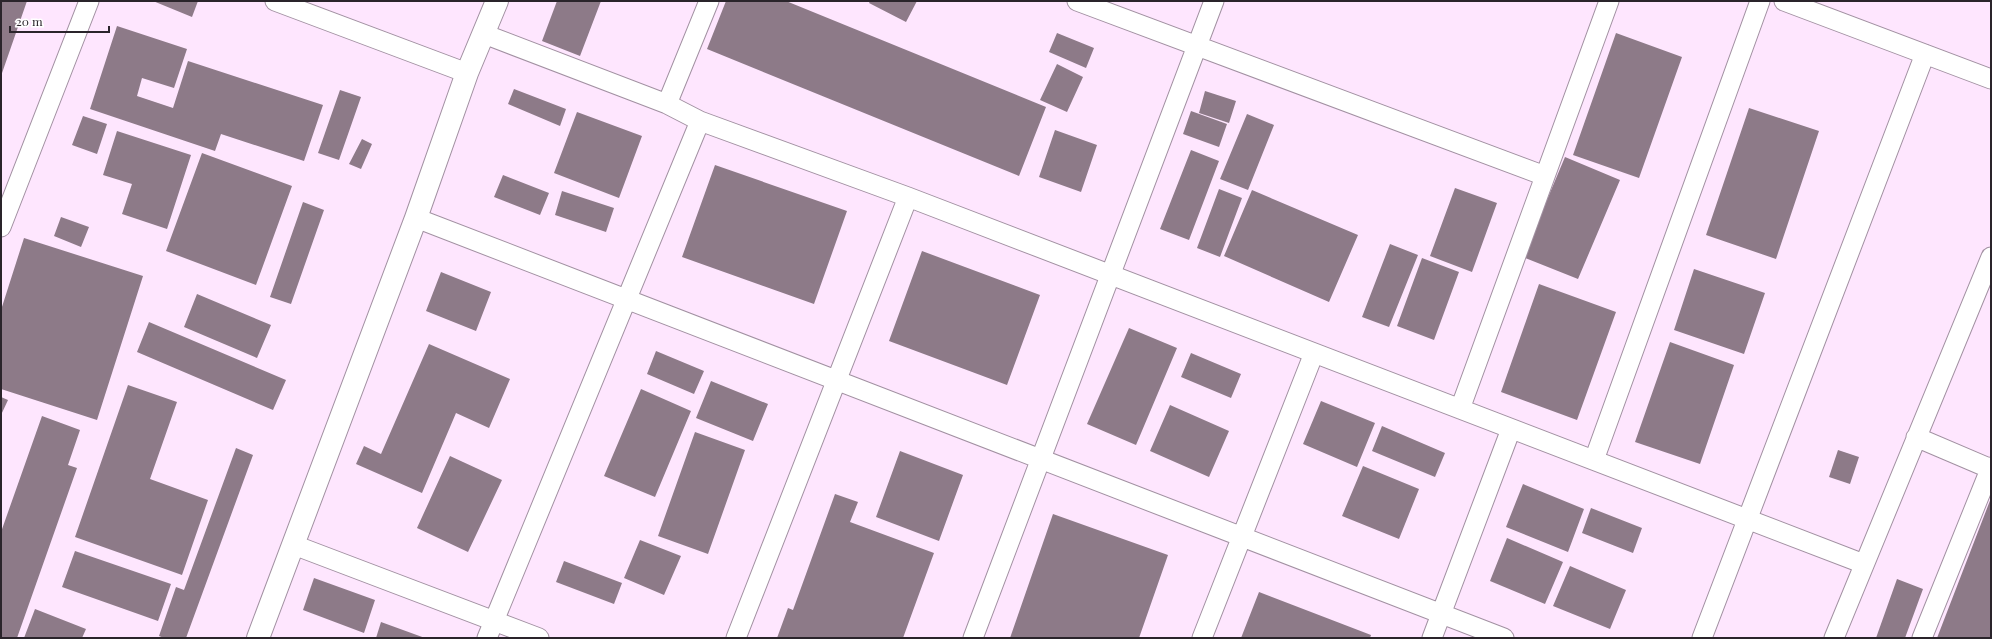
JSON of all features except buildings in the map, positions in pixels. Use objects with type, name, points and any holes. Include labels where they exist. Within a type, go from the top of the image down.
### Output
[{"type":"street","points":[[258,638],[416,218],[467,72],[497,1]]},
{"type":"lane","points":[[1,227],[89,1]]},
{"type":"lane","points":[[275,1],[467,72]]},
{"type":"lane","points":[[667,104],[709,1]]},
{"type":"lane","points":[[1077,1],[1545,176]]},
{"type":"lane","points":[[973,638],[1214,1]]},
{"type":"lane","points":[[1460,408],[1609,1]]},
{"type":"lane","points":[[1594,460],[1760,1]]},
{"type":"lane","points":[[1784,1],[1991,79]]},
{"type":"lane","points":[[484,34],[667,104],[700,121],[908,197],[1864,564]]},
{"type":"lane","points":[[1702,638],[1925,54]]},
{"type":"lane","points":[[486,638],[700,121]]},
{"type":"lane","points":[[736,638],[908,197]]},
{"type":"lane","points":[[416,218],[1504,638]]},
{"type":"lane","points":[[1834,638],[1916,437],[1985,291],[1991,257]]},
{"type":"lane","points":[[1202,638],[1314,353]]},
{"type":"lane","points":[[1432,638],[1512,429]]},
{"type":"lane","points":[[1916,437],[1991,468],[1922,638]]},
{"type":"lane","points":[[294,545],[539,638]]},
{"type":"shaded area","points":[[1,1],[1991,1],[1991,638],[1,638]]}]
